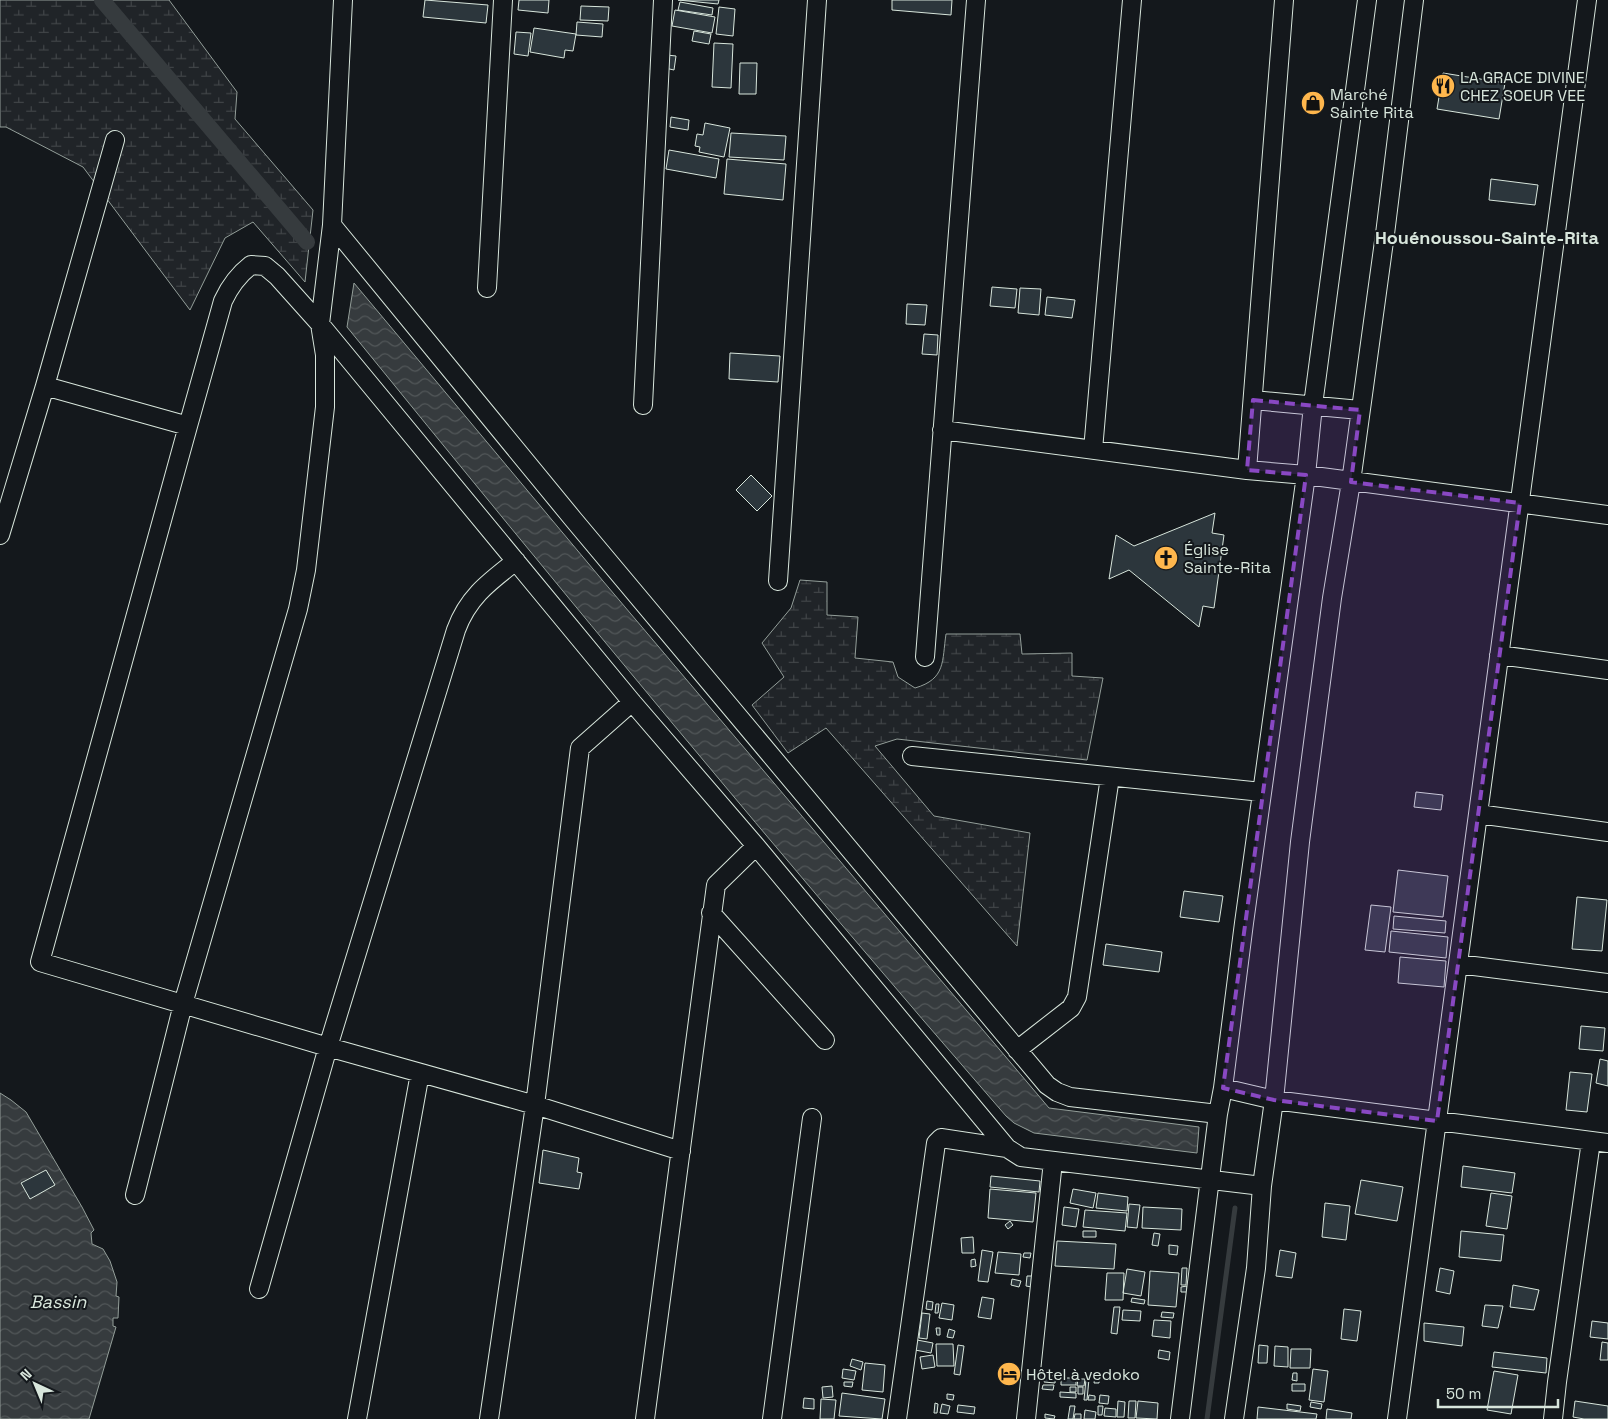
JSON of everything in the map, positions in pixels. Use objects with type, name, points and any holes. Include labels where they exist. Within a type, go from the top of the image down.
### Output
[{"type":"street","points":[[135,1195],[183,1004],[295,618],[306,570],[324,407],[325,355],[320,324],[332,225],[344,0]]},
{"type":"street","points":[[487,288],[503,0]]},
{"type":"street","points":[[643,404],[663,0]]},
{"type":"street","points":[[778,581],[817,0]]},
{"type":"street","points":[[925,657],[976,0]]},
{"type":"street","points":[[1093,450],[1132,0]]},
{"type":"street","points":[[1247,470],[1284,0]]},
{"type":"street","points":[[1180,1419],[1218,1114],[1306,475],[1313,405],[1367,0]]},
{"type":"street","points":[[1234,1419],[1256,1268],[1262,1186],[1274,1100],[1300,842],[1332,598],[1385,234],[1414,0]]},
{"type":"street","points":[[1397,1419],[1587,0]]},
{"type":"street","points":[[0,535],[3,518],[45,386],[115,140]]},
{"type":"street","points":[[332,225],[573,519],[1047,1085],[1057,1092],[1070,1097],[1218,1114]]},
{"type":"street","points":[[682,1151],[535,1105],[328,1047],[40,962],[223,301],[241,272],[251,264],[265,266],[277,276],[320,324],[632,702],[756,846],[1007,1148],[1021,1157],[1262,1186]]},
{"type":"street","points":[[45,386],[188,426]]},
{"type":"street","points":[[1253,400],[1360,410]]},
{"type":"street","points":[[942,430],[1247,470],[1306,475],[1608,514]]},
{"type":"street","points":[[259,1289],[328,1047],[456,630],[462,615],[481,588],[516,561]]},
{"type":"street","points":[[1500,655],[1608,670]]},
{"type":"street","points":[[489,1419],[535,1105],[580,748],[632,702]]},
{"type":"street","points":[[912,756],[1262,792]]},
{"type":"street","points":[[1017,1050],[1071,1008],[1077,997],[1110,777]]},
{"type":"street","points":[[1478,814],[1608,832]]},
{"type":"street","points":[[645,1419],[716,884],[756,846]]},
{"type":"street","points":[[711,913],[825,1040]]},
{"type":"street","points":[[1458,964],[1608,983]]},
{"type":"street","points":[[358,1419],[420,1073]]},
{"type":"street","points":[[1223,1088],[1274,1100],[1599,1142],[1557,1382],[1553,1419]]},
{"type":"street","points":[[772,1419],[812,1118]]},
{"type":"street","points":[[897,1419],[936,1143],[941,1138],[1007,1148]]},
{"type":"street","points":[[1026,1419],[1054,1161]]},
{"type":"highlighted area","points":[[1253,400],[1360,410],[1351,482],[1520,503],[1437,1121],[1274,1100],[1223,1088],[1306,475],[1247,470]]},
{"type":"green space","points":[[0,0],[169,0],[237,92],[235,119],[313,210],[305,282],[253,222],[225,238],[190,310],[83,167],[6,127],[0,127]]},
{"type":"green space","points":[[800,580],[827,582],[827,615],[858,617],[855,658],[893,662],[898,677],[915,688],[932,680],[941,668],[946,634],[1020,634],[1022,654],[1072,653],[1072,676],[1103,678],[1087,760],[897,739],[875,746],[934,816],[1030,833],[1017,946],[826,728],[788,753],[752,705],[784,677],[762,643],[791,608]]},
{"type":"water","points":[[354,283],[603,581],[1049,1108],[1199,1127],[1197,1153],[1034,1133],[1014,1123],[1006,1116],[838,921],[673,724],[347,327]]},
{"type":"water","name":"Bassin","points":[[0,1093],[26,1112],[82,1207],[94,1230],[91,1233],[92,1244],[103,1249],[110,1261],[117,1282],[116,1296],[119,1297],[118,1318],[113,1318],[113,1326],[116,1327],[89,1419],[0,1419]]},
{"type":"building","points":[[425,0],[488,5],[486,23],[423,17]]},
{"type":"building","points":[[519,0],[549,0],[548,13],[518,10]]},
{"type":"building","points":[[678,0],[719,0],[718,4]]},
{"type":"building","points":[[892,0],[952,0],[951,15],[892,10]]},
{"type":"building","points":[[680,2],[713,8],[712,15],[678,10]]},
{"type":"building","points":[[581,6],[609,7],[608,21],[580,20]]},
{"type":"building","points":[[719,7],[735,9],[733,36],[716,34]]},
{"type":"building","points":[[675,10],[715,17],[712,33],[672,26]]},
{"type":"building","points":[[577,22],[603,24],[602,37],[576,35]]},
{"type":"building","points":[[534,28],[576,34],[573,51],[565,50],[564,58],[530,52]]},
{"type":"building","points":[[694,31],[711,34],[709,44],[692,41]]},
{"type":"building","points":[[516,32],[531,33],[528,56],[514,54]]},
{"type":"building","points":[[714,43],[733,44],[731,88],[712,87]]},
{"type":"building","points":[[667,55],[676,56],[674,70],[665,68]]},
{"type":"building","points":[[740,63],[757,63],[756,94],[739,94]]},
{"type":"building","points":[[1443,73],[1505,83],[1499,119],[1437,109]]},
{"type":"building","points":[[671,117],[689,120],[688,130],[670,127]]},
{"type":"building","points":[[705,123],[730,128],[724,157],[699,152],[700,147],[695,146],[697,134],[703,135]]},
{"type":"building","points":[[731,133],[786,136],[784,160],[729,157]]},
{"type":"building","points":[[669,150],[719,159],[716,178],[666,169]]},
{"type":"building","points":[[727,159],[786,164],[783,200],[724,194]]},
{"type":"building","points":[[1491,179],[1538,185],[1535,205],[1489,200]]},
{"type":"building","points":[[992,287],[1017,289],[1015,308],[990,306]]},
{"type":"building","points":[[1020,288],[1041,289],[1039,315],[1018,313]]},
{"type":"building","points":[[1047,297],[1075,300],[1072,318],[1045,315]]},
{"type":"building","points":[[907,304],[927,305],[925,325],[906,324]]},
{"type":"building","points":[[924,334],[938,335],[937,355],[922,354]]},
{"type":"building","points":[[730,353],[780,356],[778,382],[729,379]]},
{"type":"building","points":[[751,475],[772,496],[757,511],[736,490]]},
{"type":"building","name":"Église Sainte-Rita","points":[[1215,513],[1212,533],[1224,535],[1214,608],[1203,606],[1199,627],[1129,570],[1109,579],[1116,535],[1134,546]]},
{"type":"building","points":[[1416,792],[1443,795],[1441,810],[1414,807]]},
{"type":"building","points":[[1398,870],[1448,876],[1443,917],[1393,912]]},
{"type":"building","points":[[1184,891],[1223,896],[1219,922],[1180,917]]},
{"type":"building","points":[[1577,897],[1607,900],[1602,951],[1572,949]]},
{"type":"building","points":[[1371,905],[1391,907],[1385,952],[1365,950]]},
{"type":"building","points":[[1394,916],[1446,921],[1445,933],[1393,929]]},
{"type":"building","points":[[1391,931],[1448,937],[1446,958],[1389,952]]},
{"type":"building","points":[[1106,944],[1162,952],[1159,972],[1103,965]]},
{"type":"building","points":[[1400,957],[1446,961],[1444,987],[1398,983]]},
{"type":"building","points":[[1581,1026],[1605,1028],[1603,1051],[1579,1049]]},
{"type":"building","points":[[1600,1059],[1608,1061],[1608,1086],[1596,1083]]},
{"type":"building","points":[[1570,1072],[1592,1074],[1587,1112],[1566,1110]]},
{"type":"building","points":[[543,1150],[579,1158],[577,1172],[582,1173],[579,1189],[539,1183]]},
{"type":"building","points":[[1463,1166],[1515,1173],[1512,1193],[1461,1187]]},
{"type":"building","points":[[46,1170],[55,1185],[30,1199],[21,1183]]},
{"type":"building","points":[[991,1176],[1040,1181],[1039,1192],[990,1187]]},
{"type":"building","points":[[1361,1180],[1403,1187],[1397,1221],[1355,1214]]},
{"type":"building","points":[[990,1189],[1036,1193],[1033,1222],[988,1218]]},
{"type":"building","points":[[1073,1189],[1096,1193],[1093,1208],[1070,1203]]},
{"type":"building","points":[[1098,1193],[1128,1197],[1127,1211],[1096,1208]]},
{"type":"building","points":[[1491,1193],[1512,1196],[1507,1229],[1486,1226]]},
{"type":"building","points":[[1325,1203],[1350,1206],[1346,1240],[1322,1237]]},
{"type":"building","points":[[1129,1204],[1140,1205],[1137,1228],[1127,1227]]},
{"type":"building","points":[[1064,1207],[1079,1209],[1076,1227],[1062,1225]]},
{"type":"building","points":[[1143,1207],[1182,1209],[1181,1230],[1142,1228]]},
{"type":"building","points":[[1085,1210],[1127,1213],[1125,1231],[1083,1227]]},
{"type":"building","points":[[1010,1221],[1013,1225],[1008,1229],[1005,1225]]},
{"type":"building","points":[[1083,1231],[1096,1231],[1096,1237],[1083,1237]]},
{"type":"building","points":[[1461,1231],[1504,1235],[1501,1261],[1459,1257]]},
{"type":"building","points":[[1154,1233],[1160,1234],[1158,1246],[1152,1245]]},
{"type":"building","points":[[973,1237],[974,1253],[962,1253],[961,1238]]},
{"type":"building","points":[[1057,1241],[1116,1244],[1114,1269],[1055,1266]]},
{"type":"building","points":[[1169,1245],[1178,1246],[1177,1255],[1169,1254]]},
{"type":"building","points":[[982,1250],[993,1252],[988,1282],[978,1281]]},
{"type":"building","points":[[1280,1250],[1296,1253],[1292,1278],[1276,1276]]},
{"type":"building","points":[[998,1252],[1021,1254],[1019,1275],[995,1273]]},
{"type":"building","points":[[1024,1253],[1031,1253],[1030,1258],[1023,1257]]},
{"type":"building","points":[[975,1259],[976,1266],[971,1267],[971,1260]]},
{"type":"building","points":[[1182,1268],[1187,1268],[1186,1285],[1181,1285]]},
{"type":"building","points":[[1440,1268],[1454,1271],[1450,1294],[1436,1291]]},
{"type":"building","points":[[1127,1269],[1145,1272],[1141,1296],[1123,1293]]},
{"type":"building","points":[[1150,1271],[1179,1273],[1176,1307],[1148,1305]]},
{"type":"building","points":[[1107,1273],[1124,1273],[1123,1300],[1105,1300]]},
{"type":"building","points":[[1027,1276],[1032,1276],[1032,1287],[1026,1286]]},
{"type":"building","points":[[1012,1279],[1021,1281],[1019,1287],[1011,1285]]},
{"type":"building","points":[[1513,1285],[1539,1290],[1534,1310],[1510,1307]]},
{"type":"building","points":[[1187,1286],[1187,1292],[1181,1292],[1181,1287]]},
{"type":"building","points":[[982,1297],[994,1299],[991,1319],[978,1317]]},
{"type":"building","points":[[1132,1298],[1145,1300],[1144,1304],[1131,1302]]},
{"type":"building","points":[[927,1301],[933,1302],[932,1310],[926,1309]]},
{"type":"building","points":[[942,1303],[954,1305],[952,1320],[939,1318]]},
{"type":"building","points":[[936,1304],[939,1304],[938,1313],[935,1313]]},
{"type":"building","points":[[1485,1305],[1503,1306],[1498,1328],[1482,1326]]},
{"type":"building","points":[[1114,1307],[1120,1307],[1117,1334],[1111,1333]]},
{"type":"building","points":[[1344,1309],[1361,1311],[1357,1341],[1341,1339]]},
{"type":"building","points":[[1123,1310],[1141,1311],[1140,1321],[1122,1320]]},
{"type":"building","points":[[1162,1312],[1174,1313],[1173,1318],[1161,1317]]},
{"type":"building","points":[[922,1313],[930,1314],[927,1339],[919,1338]]},
{"type":"building","points":[[1154,1320],[1171,1321],[1170,1338],[1152,1336]]},
{"type":"building","points":[[1592,1321],[1608,1323],[1608,1339],[1590,1337]]},
{"type":"building","points":[[1424,1323],[1464,1327],[1462,1346],[1424,1341]]},
{"type":"building","points":[[936,1328],[940,1328],[940,1335],[937,1335]]},
{"type":"building","points":[[949,1329],[955,1331],[953,1338],[947,1337]]},
{"type":"building","points":[[917,1340],[933,1343],[931,1353],[915,1350]]},
{"type":"building","points":[[1602,1342],[1608,1343],[1608,1360],[1600,1360]]},
{"type":"building","points":[[936,1344],[953,1344],[954,1366],[937,1366]]},
{"type":"building","points":[[958,1345],[964,1346],[960,1375],[954,1374]]},
{"type":"building","points":[[1259,1345],[1268,1346],[1267,1363],[1258,1363]]},
{"type":"building","points":[[1275,1346],[1288,1347],[1288,1367],[1274,1366]]},
{"type":"building","points":[[1291,1349],[1311,1349],[1310,1368],[1290,1368]]},
{"type":"building","points":[[1159,1350],[1170,1352],[1169,1360],[1158,1358]]},
{"type":"building","points":[[1494,1352],[1547,1358],[1546,1373],[1492,1367]]},
{"type":"building","points":[[933,1355],[935,1367],[922,1369],[920,1357]]},
{"type":"building","points":[[852,1359],[863,1362],[861,1370],[850,1366]]},
{"type":"building","points":[[865,1363],[885,1365],[883,1392],[862,1390]]},
{"type":"building","points":[[843,1369],[856,1371],[854,1380],[842,1378]]},
{"type":"building","points":[[1313,1369],[1328,1371],[1324,1402],[1309,1400]]},
{"type":"building","points":[[1494,1371],[1518,1375],[1511,1414],[1487,1410]]},
{"type":"building","points":[[1293,1373],[1297,1373],[1297,1381],[1292,1380]]},
{"type":"building","points":[[1045,1375],[1056,1376],[1055,1383],[1044,1382]]},
{"type":"building","points":[[1095,1377],[1099,1377],[1099,1383],[1094,1383]]},
{"type":"building","points":[[1061,1378],[1076,1378],[1076,1385],[1061,1385]]},
{"type":"building","points":[[1078,1379],[1085,1379],[1084,1386],[1077,1386]]},
{"type":"building","points":[[1086,1379],[1089,1379],[1087,1400],[1084,1400]]},
{"type":"building","points":[[844,1382],[853,1382],[852,1387],[844,1386]]},
{"type":"building","points":[[1292,1384],[1305,1384],[1305,1391],[1292,1391]]},
{"type":"building","points":[[1043,1385],[1054,1385],[1053,1390],[1042,1389]]},
{"type":"building","points":[[832,1386],[833,1397],[823,1398],[822,1387]]},
{"type":"building","points":[[1070,1387],[1076,1387],[1076,1392],[1070,1392]]},
{"type":"building","points":[[1078,1387],[1083,1387],[1083,1394],[1078,1394]]},
{"type":"building","points":[[1060,1392],[1076,1393],[1076,1398],[1060,1397]]},
{"type":"building","points":[[842,1393],[885,1399],[882,1419],[839,1416]]},
{"type":"building","points":[[947,1394],[954,1395],[953,1400],[947,1399]]},
{"type":"building","points":[[1089,1395],[1095,1396],[1095,1400],[1088,1400]]},
{"type":"building","points":[[1100,1395],[1109,1396],[1108,1404],[1099,1403]]},
{"type":"building","points":[[804,1398],[814,1399],[814,1409],[803,1408]]},
{"type":"building","points":[[821,1399],[836,1400],[834,1419],[820,1419]]},
{"type":"building","points":[[1118,1401],[1125,1402],[1124,1417],[1117,1417]]},
{"type":"building","points":[[1129,1401],[1136,1401],[1135,1418],[1128,1418]]},
{"type":"building","points":[[1138,1401],[1158,1403],[1157,1419],[1136,1418]]},
{"type":"building","points":[[1575,1401],[1608,1406],[1608,1419],[1573,1417]]},
{"type":"building","points":[[1311,1402],[1322,1404],[1321,1409],[1310,1407]]},
{"type":"building","points":[[935,1403],[938,1404],[937,1413],[934,1413]]},
{"type":"building","points":[[942,1404],[950,1406],[948,1414],[940,1413]]},
{"type":"building","points":[[1287,1404],[1301,1406],[1300,1411],[1287,1409]]},
{"type":"building","points":[[958,1405],[975,1407],[974,1414],[957,1412]]},
{"type":"building","points":[[1070,1406],[1075,1406],[1073,1419],[1068,1419]]},
{"type":"building","points":[[1098,1406],[1103,1406],[1102,1415],[1098,1415]]},
{"type":"building","points":[[1258,1407],[1317,1414],[1316,1419],[1257,1419]]},
{"type":"building","points":[[1105,1408],[1116,1409],[1116,1417],[1104,1416]]},
{"type":"building","points":[[1327,1409],[1352,1413],[1351,1419],[1326,1419]]},
{"type":"building","points":[[1085,1410],[1096,1412],[1095,1419],[1084,1419]]},
{"type":"building","points":[[1045,1414],[1055,1416],[1054,1419],[1045,1418]]},
{"type":"building","points":[[1075,1414],[1081,1414],[1081,1419],[1074,1419]]},
{"type":"waterway","points":[[102,0],[307,242]]},
{"type":"waterway","points":[[1207,1419],[1235,1208]]},
{"type":"place","name":"LA GRACE DIVINE CHEZ SOEUR VEE","points":[[1443,86]]},
{"type":"place","name":"Marché Sainte Rita","points":[[1313,103]]},
{"type":"place","name":"Église Sainte-Rita","points":[[1166,558]]},
{"type":"place","name":"Hôtel à vedoko","points":[[1009,1374]]},
{"type":"district","name":"Houénoussou-Sainte-Rita","points":[[1487,237]]}]
